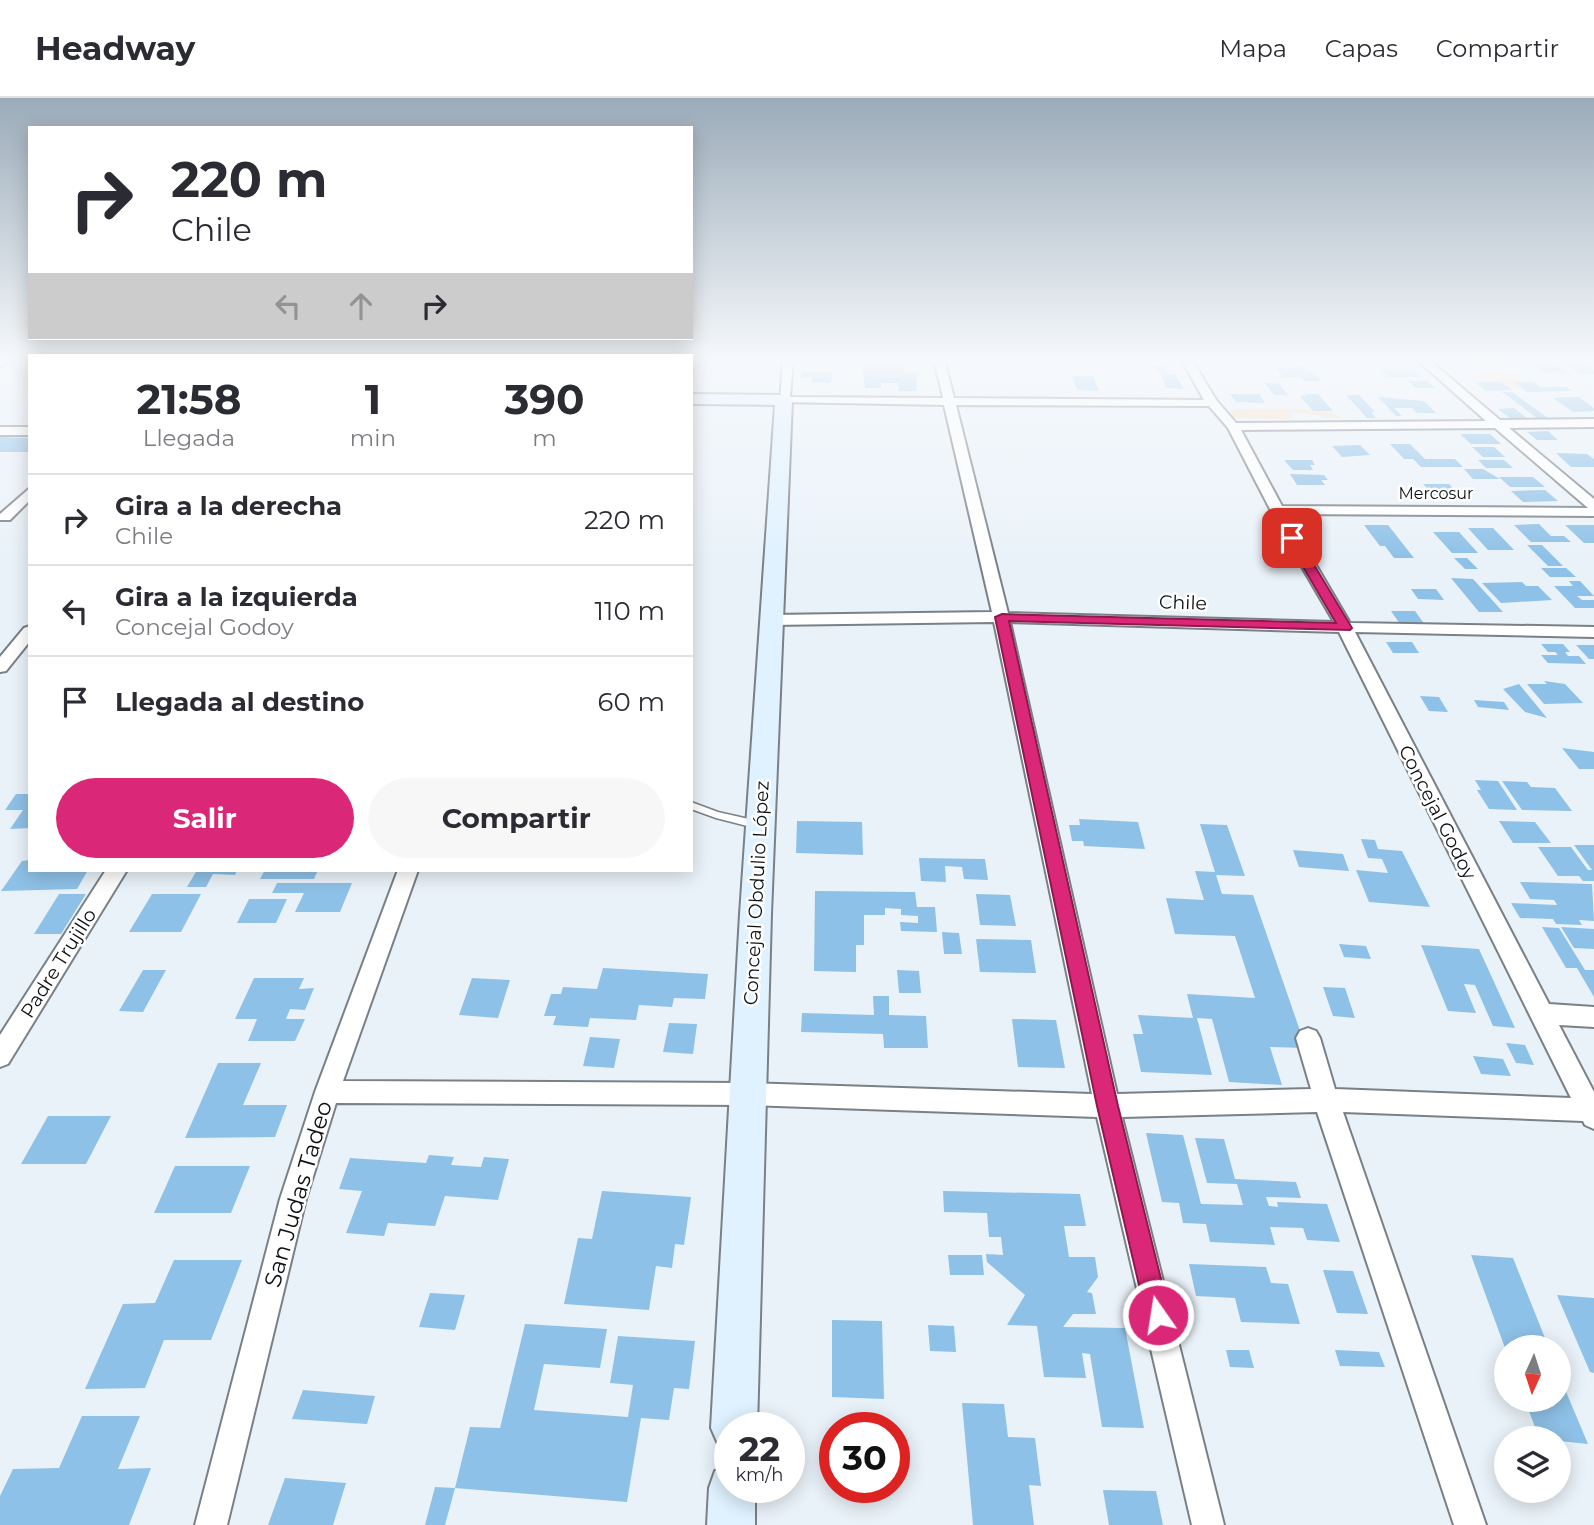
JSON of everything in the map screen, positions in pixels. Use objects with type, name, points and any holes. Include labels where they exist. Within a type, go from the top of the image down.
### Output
[{"type":"street","name":"Concejal Obdulio López","points":[[735,1412],[759,825],[782,426]]},
{"type":"street","points":[[954,426],[1002,617],[1107,1106],[1208,1525]]},
{"type":"street","points":[[1233,427],[1357,426]]},
{"type":"street","points":[[1499,426],[1594,506]]},
{"type":"street","name":"Concejal Godoy","points":[[1233,427],[1345,628],[1592,1113]]},
{"type":"street","points":[[0,431],[28,431]]},
{"type":"street","points":[[5,517],[28,494]]},
{"type":"street","name":"Mercosur","points":[[1278,510],[1594,512]]},
{"type":"street","name":"Chile","points":[[770,620],[1002,617],[1345,628],[1594,632]]},
{"type":"street","points":[[0,667],[28,633]]},
{"type":"street","name":"Padre Trujillo","points":[[0,1056],[116,872]]},
{"type":"street","name":"San Judas Tadeo","points":[[211,1525],[293,1199],[327,1092],[407,872]]},
{"type":"street","points":[[1541,1014],[1594,1017]]},
{"type":"street","points":[[1308,1038],[1326,1100],[1470,1525]]},
{"type":"street","points":[[327,1092],[746,1094],[1107,1106],[1326,1100],[1592,1113]]},
{"type":"street","points":[[731,1525],[732,1503]]},
{"type":"lane","points":[[693,806],[716,815],[759,825]]},
{"type":"building","points":[[1548,431],[1558,440],[1537,440],[1527,432]]},
{"type":"building","points":[[1460,434],[1490,434],[1501,444],[1471,444]]},
{"type":"building","points":[[0,437],[28,438],[28,452],[0,452]]},
{"type":"building","points":[[1390,444],[1410,444],[1425,459],[1455,459],[1463,467],[1421,467],[1413,459],[1404,459]]},
{"type":"building","points":[[1360,445],[1370,455],[1342,457],[1332,446]]},
{"type":"building","points":[[1472,447],[1494,447],[1505,457],[1483,457]]},
{"type":"building","points":[[1556,453],[1587,454],[1594,459],[1594,467],[1571,467]]},
{"type":"building","points":[[1284,460],[1312,460],[1315,465],[1310,465],[1313,470],[1293,470]]},
{"type":"building","points":[[1478,460],[1504,460],[1513,468],[1486,468]]},
{"type":"building","points":[[1464,469],[1483,469],[1500,479],[1473,479]]},
{"type":"building","points":[[1290,474],[1324,475],[1328,480],[1321,480],[1325,485],[1297,485]]},
{"type":"building","points":[[1499,477],[1533,477],[1545,487],[1510,487]]},
{"type":"building","points":[[1423,484],[1449,484],[1465,500],[1438,500]]},
{"type":"building","points":[[1545,490],[1558,501],[1523,502],[1511,491]]},
{"type":"building","points":[[1539,524],[1551,536],[1564,536],[1571,542],[1531,542],[1514,525]]},
{"type":"building","points":[[1364,525],[1388,525],[1414,558],[1394,558],[1385,546],[1380,546]]},
{"type":"building","points":[[1565,525],[1594,525],[1594,543],[1584,543]]},
{"type":"building","points":[[1468,528],[1493,528],[1514,550],[1488,550]]},
{"type":"building","points":[[1433,532],[1459,532],[1478,553],[1452,553]]},
{"type":"building","points":[[1527,545],[1542,545],[1563,566],[1548,566]]},
{"type":"building","points":[[1454,558],[1467,558],[1478,569],[1465,569]]},
{"type":"building","points":[[1541,568],[1566,568],[1576,577],[1550,577]]},
{"type":"building","points":[[1451,578],[1473,579],[1503,612],[1479,612]]},
{"type":"building","points":[[1569,581],[1580,581],[1594,596],[1577,596],[1582,600],[1594,600],[1594,608],[1575,608],[1554,586],[1573,586]]},
{"type":"building","points":[[1522,582],[1526,586],[1538,586],[1552,600],[1501,603],[1482,583]]},
{"type":"building","points":[[1411,589],[1436,589],[1444,600],[1418,599]]},
{"type":"building","points":[[1391,611],[1415,611],[1425,625],[1400,624]]},
{"type":"building","points":[[1386,642],[1412,642],[1419,653],[1393,653]]},
{"type":"building","points":[[1541,644],[1563,644],[1570,652],[1565,652],[1568,656],[1579,656],[1586,664],[1548,663],[1541,655],[1558,655],[1548,652]]},
{"type":"building","points":[[1576,645],[1594,645],[1594,659],[1589,659]]},
{"type":"building","points":[[1544,681],[1565,684],[1583,703],[1544,704],[1527,684],[1547,684]]},
{"type":"building","points":[[1519,684],[1547,718],[1525,712],[1503,689]]},
{"type":"building","points":[[1420,696],[1439,697],[1448,712],[1429,711]]},
{"type":"building","points":[[1474,700],[1504,702],[1509,710],[1478,707]]},
{"type":"building","points":[[1562,748],[1594,752],[1594,769],[1579,769]]},
{"type":"building","points":[[1475,780],[1498,781],[1517,810],[1489,809],[1477,790],[1481,790]]},
{"type":"building","points":[[1502,781],[1527,782],[1531,787],[1555,788],[1572,811],[1522,810]]},
{"type":"building","points":[[16,794],[28,794],[28,828],[10,829],[23,810],[5,810]]},
{"type":"building","points":[[1079,819],[1138,822],[1145,849],[1084,846],[1083,841],[1072,841],[1069,825],[1080,825]]},
{"type":"building","points":[[797,821],[862,822],[863,855],[796,853]]},
{"type":"building","points":[[1499,821],[1535,822],[1551,843],[1513,843]]},
{"type":"building","points":[[1200,824],[1227,825],[1245,876],[1216,875],[1222,894],[1253,895],[1306,1048],[1270,1047],[1282,1085],[1229,1082],[1212,1019],[1197,1018],[1212,1075],[1141,1072],[1133,1034],[1143,1034],[1138,1015],[1193,1018],[1187,994],[1255,998],[1235,936],[1175,934],[1166,898],[1204,900],[1195,871],[1215,872]]},
{"type":"building","points":[[1361,839],[1375,840],[1378,849],[1402,851],[1430,907],[1369,902],[1356,870],[1388,873],[1382,859],[1368,858]]},
{"type":"building","points":[[1574,845],[1594,845],[1594,881],[1583,881],[1579,876],[1558,876],[1538,847],[1571,847],[1588,870],[1592,870]]},
{"type":"building","points":[[1293,850],[1343,854],[1349,871],[1299,867]]},
{"type":"building","points":[[919,858],[985,859],[988,880],[964,879],[962,867],[945,866],[946,882],[921,881]]},
{"type":"building","points":[[28,860],[28,872],[87,872],[77,889],[1,891],[22,861]]},
{"type":"building","points":[[196,872],[236,872],[235,875],[213,874],[206,887],[187,887]]},
{"type":"building","points":[[264,872],[317,872],[314,879],[260,879]]},
{"type":"building","points":[[1520,882],[1592,884],[1594,921],[1579,920],[1582,925],[1556,924],[1553,919],[1520,918],[1511,903],[1557,905],[1554,900],[1530,899]]},
{"type":"building","points":[[277,883],[352,883],[340,912],[295,912],[304,893],[272,893]]},
{"type":"building","points":[[815,891],[915,892],[917,907],[935,907],[937,932],[901,931],[900,922],[918,923],[918,916],[901,915],[901,909],[885,908],[885,915],[864,915],[864,945],[856,945],[856,972],[814,971]]},
{"type":"building","points":[[59,894],[86,894],[61,934],[34,934]]},
{"type":"building","points":[[152,894],[201,894],[181,932],[129,932]]},
{"type":"building","points":[[976,894],[1010,895],[1016,926],[980,925]]},
{"type":"building","points":[[249,899],[287,899],[276,923],[237,923]]},
{"type":"building","points":[[1542,927],[1559,928],[1585,970],[1594,970],[1594,997],[1577,968],[1566,968]]},
{"type":"building","points":[[1561,927],[1594,929],[1594,949],[1574,948]]},
{"type":"building","points":[[942,932],[959,933],[962,954],[944,954]]},
{"type":"building","points":[[976,939],[1031,940],[1036,973],[980,972]]},
{"type":"building","points":[[1339,944],[1366,946],[1371,959],[1344,957]]},
{"type":"building","points":[[1421,945],[1479,949],[1515,1028],[1493,1026],[1475,985],[1464,984],[1476,1013],[1448,1011]]},
{"type":"building","points":[[603,968],[708,974],[705,999],[674,998],[672,1007],[639,1005],[636,1020],[590,1018],[588,1027],[553,1025],[556,1016],[544,1016],[551,994],[561,994],[563,987],[597,989]]},
{"type":"building","points":[[143,970],[166,970],[143,1012],[119,1011]]},
{"type":"building","points":[[897,970],[919,971],[921,993],[899,993]]},
{"type":"building","points":[[254,978],[304,978],[299,989],[314,988],[305,1010],[290,1009],[286,1019],[305,1019],[295,1041],[248,1041],[257,1019],[235,1019]]},
{"type":"building","points":[[472,978],[510,980],[498,1018],[459,1015]]},
{"type":"building","points":[[1323,987],[1345,988],[1355,1018],[1333,1016]]},
{"type":"building","points":[[873,996],[889,996],[889,1015],[926,1016],[928,1048],[884,1048],[883,1034],[801,1032],[802,1013],[874,1015]]},
{"type":"building","points":[[1012,1019],[1056,1020],[1065,1068],[1018,1067]]},
{"type":"building","points":[[669,1023],[697,1024],[693,1054],[663,1052]]},
{"type":"building","points":[[590,1037],[620,1039],[614,1068],[583,1066]]},
{"type":"building","points":[[1506,1043],[1525,1045],[1534,1065],[1516,1063]]},
{"type":"building","points":[[1473,1056],[1503,1059],[1511,1076],[1481,1074]]},
{"type":"building","points":[[218,1063],[261,1063],[243,1105],[287,1105],[275,1137],[185,1138]]},
{"type":"building","points":[[48,1116],[111,1116],[86,1164],[21,1164]]},
{"type":"building","points":[[1146,1133],[1183,1135],[1201,1204],[1243,1205],[1237,1184],[1207,1183],[1195,1138],[1224,1139],[1235,1179],[1296,1182],[1301,1198],[1266,1197],[1269,1206],[1278,1207],[1277,1202],[1327,1204],[1340,1242],[1307,1240],[1303,1228],[1270,1227],[1275,1245],[1210,1242],[1206,1224],[1183,1223],[1179,1203],[1162,1202]]},
{"type":"building","points":[[429,1155],[454,1157],[451,1165],[481,1167],[484,1157],[509,1159],[498,1200],[445,1196],[435,1226],[388,1223],[384,1236],[346,1233],[362,1191],[339,1189],[350,1158],[426,1163]]},
{"type":"building","points":[[175,1166],[250,1166],[231,1213],[154,1213]]},
{"type":"building","points":[[602,1191],[691,1197],[684,1245],[675,1244],[672,1268],[656,1266],[649,1310],[564,1304],[578,1238],[592,1239]]},
{"type":"building","points":[[943,1191],[1080,1194],[1086,1226],[1064,1226],[1069,1257],[1095,1257],[1098,1277],[1087,1292],[1092,1293],[1096,1314],[1073,1314],[1063,1327],[1125,1328],[1144,1428],[1102,1427],[1090,1354],[1082,1353],[1086,1378],[1044,1377],[1037,1326],[1007,1325],[1025,1295],[987,1262],[986,1254],[1003,1255],[1001,1237],[989,1237],[987,1213],[944,1212]]},
{"type":"building","points":[[948,1255],[982,1255],[984,1275],[950,1275]]},
{"type":"building","points":[[1471,1255],[1513,1258],[1544,1335],[1500,1335]]},
{"type":"building","points":[[174,1260],[242,1260],[211,1340],[164,1340],[145,1388],[85,1389],[123,1304],[155,1303]]},
{"type":"building","points":[[1189,1264],[1266,1267],[1271,1283],[1288,1284],[1300,1324],[1241,1322],[1235,1298],[1196,1296]]},
{"type":"building","points":[[1323,1270],[1353,1271],[1368,1314],[1337,1313]]},
{"type":"building","points":[[430,1293],[465,1295],[455,1330],[419,1327]]},
{"type":"building","points":[[1557,1295],[1594,1298],[1594,1373],[1590,1372]]},
{"type":"building","points":[[832,1320],[882,1321],[884,1399],[832,1397]]},
{"type":"building","points":[[525,1324],[607,1329],[600,1368],[544,1364],[534,1410],[628,1417],[633,1385],[610,1383],[618,1336],[695,1341],[689,1389],[674,1388],[669,1420],[641,1418],[627,1502],[455,1488],[470,1427],[500,1428]]},
{"type":"building","points":[[928,1325],[954,1326],[956,1352],[930,1351]]},
{"type":"building","points":[[1226,1350],[1249,1350],[1254,1368],[1230,1367]]},
{"type":"building","points":[[1335,1350],[1379,1352],[1385,1367],[1340,1366]]},
{"type":"building","points":[[303,1390],[375,1396],[367,1424],[292,1419]]},
{"type":"building","points":[[962,1403],[1004,1404],[1008,1437],[1035,1438],[1041,1486],[1029,1485],[1034,1525],[973,1525]]},
{"type":"building","points":[[1572,1406],[1588,1444],[1571,1442],[1571,1426],[1535,1426],[1529,1412],[1572,1412]]},
{"type":"building","points":[[82,1416],[140,1416],[118,1469],[151,1468],[129,1525],[0,1525],[0,1496],[13,1469],[59,1468]]},
{"type":"building","points":[[285,1478],[346,1483],[333,1525],[268,1525]]},
{"type":"building","points":[[435,1487],[455,1488],[445,1525],[425,1525]]},
{"type":"building","points":[[1103,1490],[1156,1491],[1163,1525],[1109,1525]]},
{"type":"route","points":[[1158,1315],[1107,1106],[1002,617],[1345,628],[1292,538]]}]
